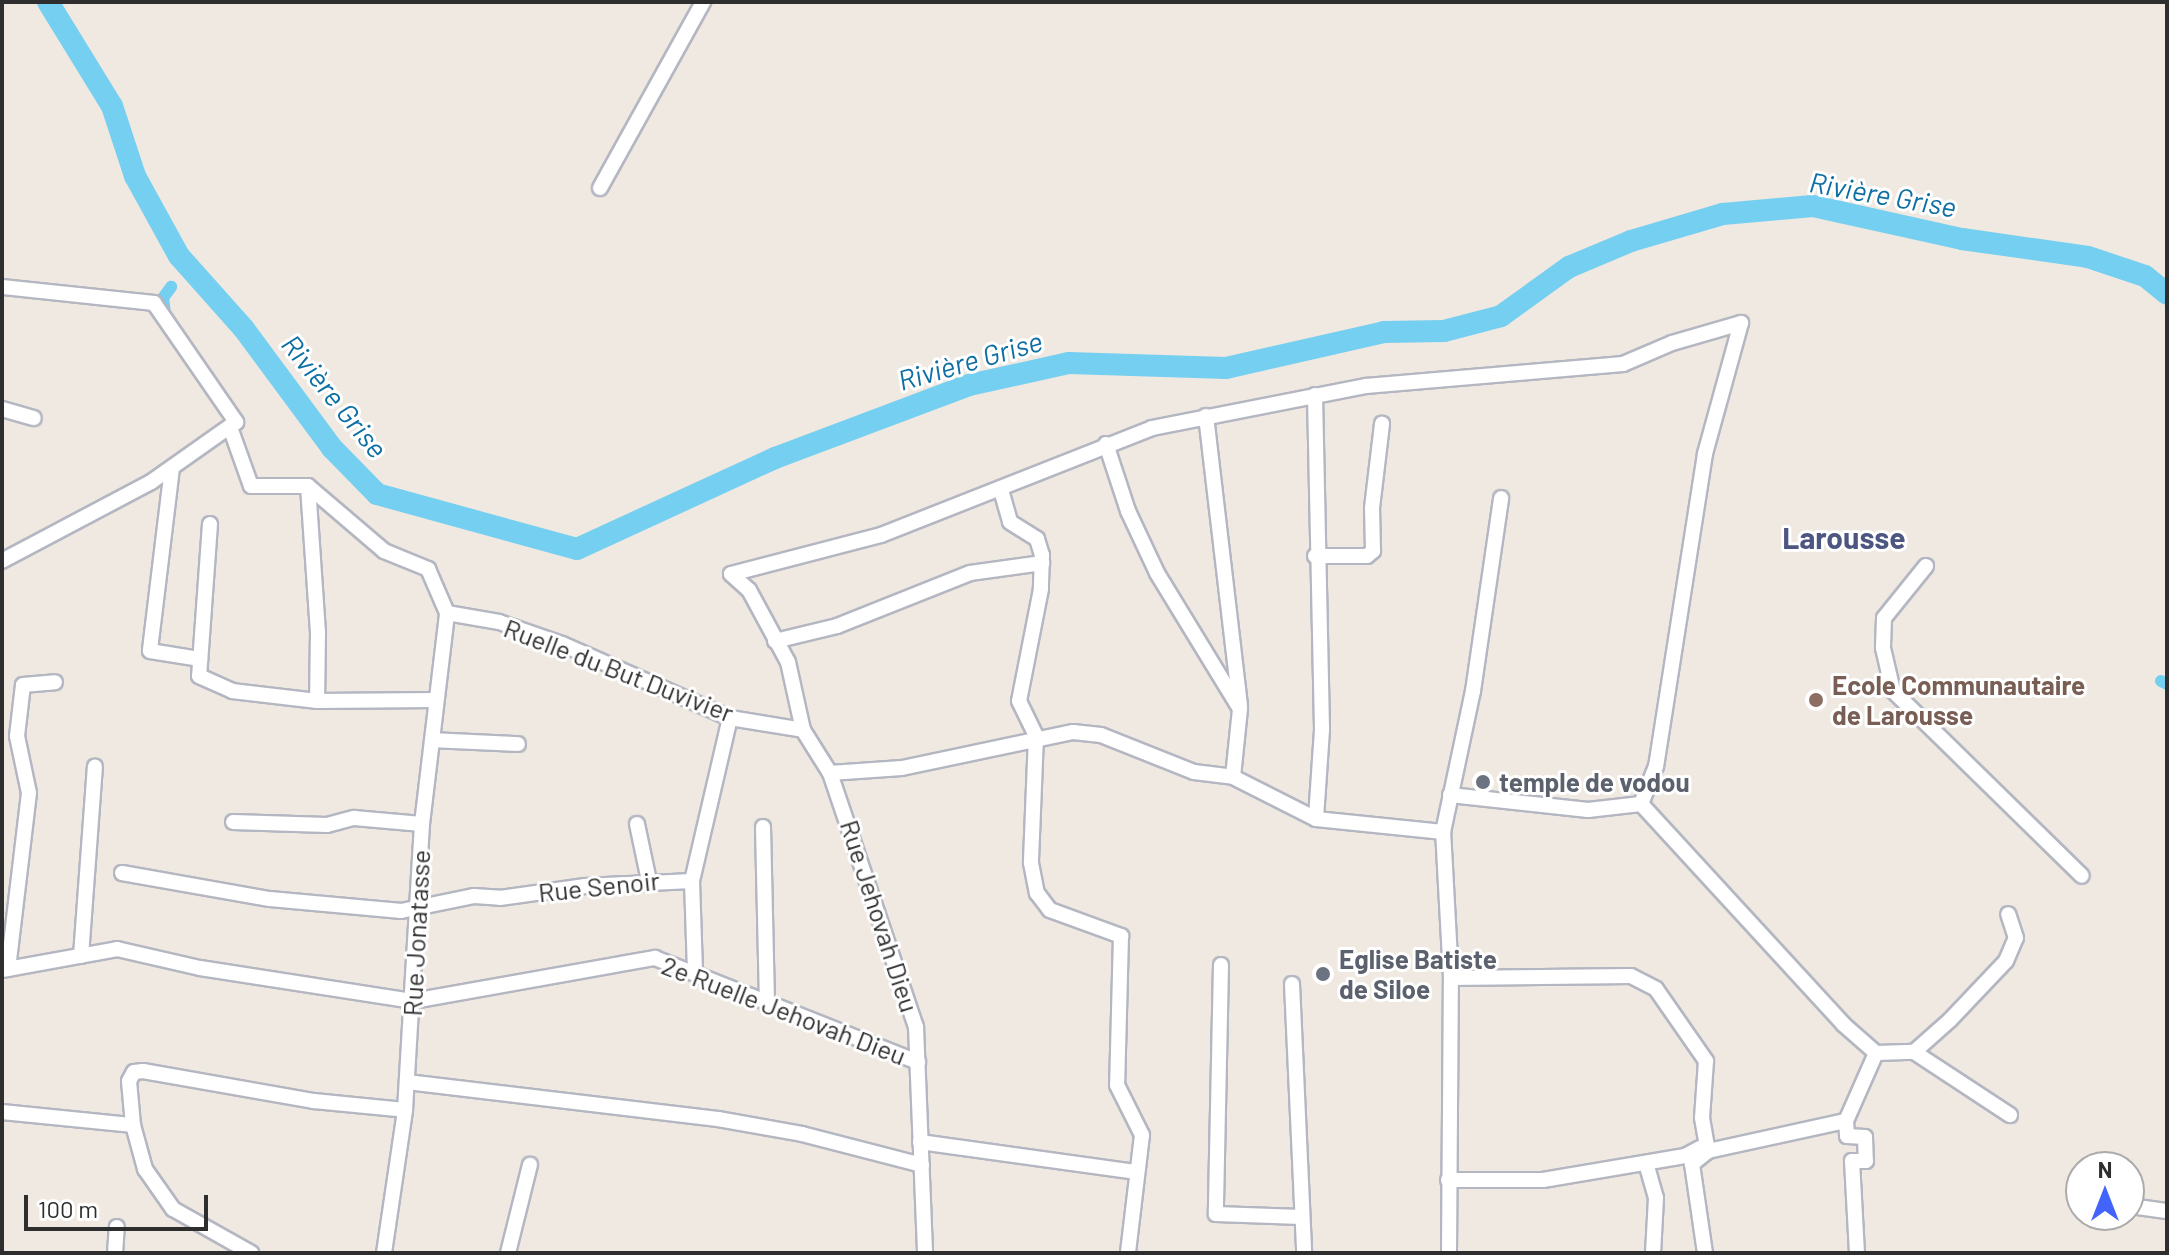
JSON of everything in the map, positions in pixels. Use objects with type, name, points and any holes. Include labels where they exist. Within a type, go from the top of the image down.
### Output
[{"type":"street","points":[[600,188],[703,2]]},
{"type":"street","points":[[2,287],[154,303],[232,424],[251,486],[308,486],[384,551],[428,569],[447,613]]},
{"type":"street","points":[[1443,832],[1316,819],[1233,777],[1194,772],[1101,735],[1036,736],[902,768],[830,773],[803,730],[788,662],[749,590],[731,574],[881,535],[1001,490],[1106,444],[1206,416],[1366,386],[1623,364],[1672,343],[1741,323],[1705,454],[1656,766],[1641,804]]},
{"type":"street","points":[[1315,395],[1315,556],[1322,730],[1316,819]]},
{"type":"street","points":[[2,409],[34,418]]},
{"type":"street","points":[[1206,416],[1240,709],[1233,777]]},
{"type":"street","points":[[2,561],[172,468],[232,424]]},
{"type":"street","points":[[1315,556],[1367,556],[1373,551],[1382,424]]},
{"type":"street","points":[[1106,444],[1128,511],[1157,573],[1240,709]]},
{"type":"street","points":[[172,468],[150,651],[200,659]]},
{"type":"street","points":[[308,486],[318,632],[317,701]]},
{"type":"street","points":[[1001,490],[1010,522],[1037,539],[1042,563],[1019,701],[1036,736],[1031,863],[1037,893],[1050,910],[1121,936],[1117,1085],[1140,1128],[1128,1253]]},
{"type":"street","points":[[1449,1253],[1451,978],[1443,832],[1473,691],[1501,498]]},
{"type":"street","points":[[210,524],[199,676],[232,691],[317,701],[436,700]]},
{"type":"street","points":[[775,641],[837,626],[970,573],[1042,563]]},
{"type":"street","points":[[1926,566],[1884,618],[1883,648],[1897,698],[2082,876]]},
{"type":"street","name":"Rue Jonatasse","points":[[384,1253],[405,1110],[422,824],[447,613]]},
{"type":"street","name":"Ruelle du But Duvivier","points":[[447,613],[499,622],[562,644],[730,718],[803,730]]},
{"type":"street","points":[[5,970],[29,793],[17,736],[23,685],[55,682]]},
{"type":"street","points":[[692,881],[730,718]]},
{"type":"street","points":[[432,740],[518,744]]},
{"type":"street","points":[[81,956],[95,767]]},
{"type":"street","name":"Rue Jehovah Dieu","points":[[830,773],[915,1019],[925,1253]]},
{"type":"street","points":[[1450,795],[1588,810],[1641,804]]},
{"type":"street","points":[[1641,804],[1843,1024],[1876,1053],[1914,1052],[2010,1115]]},
{"type":"street","points":[[233,822],[327,825],[354,818],[422,824]]},
{"type":"street","points":[[637,824],[649,881]]},
{"type":"street","points":[[763,827],[767,1005]]},
{"type":"street","name":"Rue Senoir","points":[[122,873],[270,899],[416,911],[474,896],[500,898],[649,881],[692,881],[695,973]]},
{"type":"street","points":[[1914,1052],[2006,961],[2016,938],[2008,914]]},
{"type":"street","name":"2e Ruelle Jehovah Dieu","points":[[5,970],[117,949],[200,968],[413,1001],[641,959],[666,960],[767,1005],[918,1062]]},
{"type":"street","points":[[1221,965],[1216,1214],[1301,1217]]},
{"type":"street","points":[[1451,978],[1631,976],[1648,983],[1706,1061],[1702,1118],[1708,1148]]},
{"type":"street","points":[[1292,984],[1304,1253]]},
{"type":"street","points":[[1857,1253],[1852,1161],[1866,1161],[1865,1137],[1847,1136],[1846,1121],[1876,1053]]},
{"type":"street","points":[[251,1253],[173,1209],[145,1169],[133,1125],[129,1081],[134,1072],[143,1071],[314,1101],[405,1110]]},
{"type":"street","points":[[407,1082],[718,1119],[802,1134],[922,1165]]},
{"type":"street","points":[[2,1112],[133,1125]]},
{"type":"street","points":[[1448,1180],[1543,1180],[1685,1156],[1708,1148],[1846,1121]]},
{"type":"street","points":[[920,1142],[1137,1172]]},
{"type":"street","points":[[1705,1253],[1692,1164],[1708,1148]]},
{"type":"street","points":[[1646,1163],[1656,1198],[1653,1253]]},
{"type":"street","points":[[508,1253],[530,1165]]},
{"type":"street","points":[[2145,1208],[2167,1211]]},
{"type":"street","points":[[115,1253],[117,1227]]},
{"type":"waterway","name":"Rivière Grise","points":[[48,2],[112,106],[135,176],[179,256],[244,329],[332,448],[377,494],[577,549],[775,458],[969,385],[1069,363],[1226,368],[1384,332],[1444,331],[1501,316],[1569,267],[1631,241],[1723,214],[1813,206],[1962,239],[2088,257],[2145,276],[2167,294]]},
{"type":"waterway","points":[[166,322],[163,298],[171,287]]},
{"type":"waterway","points":[[2161,681],[2167,684]]},
{"type":"place","name":"Ecole Communautaire de Larousse","points":[[1816,700]]},
{"type":"place","name":"temple de vodou","points":[[1483,782]]},
{"type":"place","name":"Eglise Batiste de Siloe","points":[[1323,974]]},
{"type":"district","name":"Larousse","points":[[1844,537]]}]
